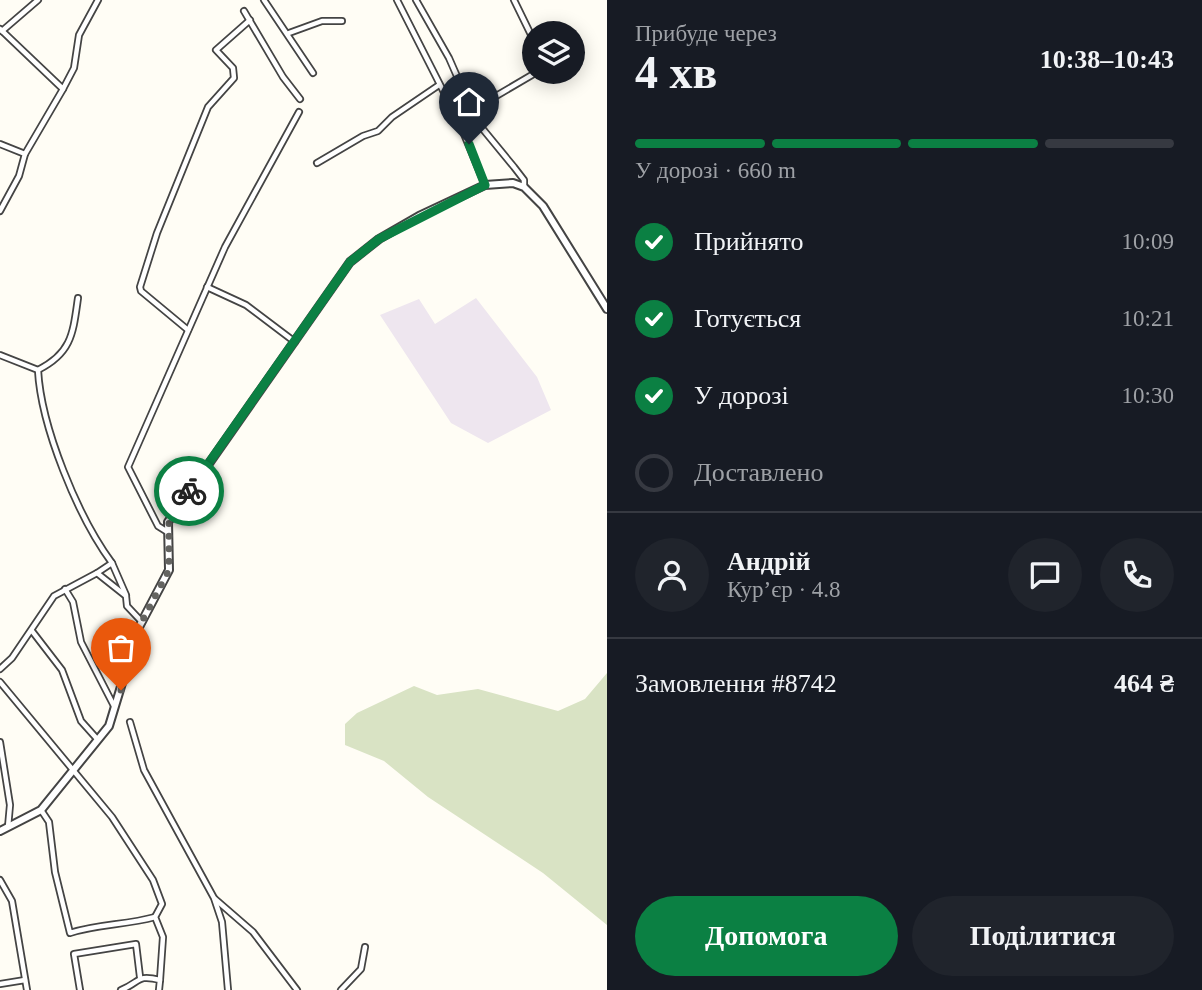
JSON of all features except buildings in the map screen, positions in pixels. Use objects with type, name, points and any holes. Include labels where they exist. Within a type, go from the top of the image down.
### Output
[{"type":"street","points":[[38,0],[1,30],[63,89]]},
{"type":"street","points":[[0,211],[19,176],[25,153],[74,68],[79,36],[98,0]]},
{"type":"street","points":[[264,0],[289,33],[313,73]]},
{"type":"street","points":[[397,0],[453,111],[485,185]]},
{"type":"street","points":[[416,0],[449,58],[477,122],[524,180],[524,187]]},
{"type":"street","points":[[514,0],[524,21]]},
{"type":"street","points":[[244,11],[283,77],[300,99]]},
{"type":"street","points":[[188,330],[141,291],[140,287],[157,233],[208,107],[234,78],[233,68],[216,50],[250,20]]},
{"type":"street","points":[[289,33],[322,21],[342,21]]},
{"type":"street","points":[[453,111],[461,106],[471,108],[522,82]]},
{"type":"street","points":[[317,163],[363,136],[378,131],[392,117],[439,85]]},
{"type":"street","points":[[166,531],[158,526],[128,467],[207,287],[258,182],[299,112]]},
{"type":"street","points":[[0,144],[25,153]]},
{"type":"street","points":[[0,831],[41,810],[110,726],[130,652],[169,570],[166,531],[177,507],[350,262],[363,250],[419,216],[485,185],[500,181],[524,187],[543,206],[607,309]]},
{"type":"street","points":[[207,287],[246,305],[295,342]]},
{"type":"street","points":[[0,355],[38,370],[57,360],[73,333],[78,298]]},
{"type":"street","points":[[38,370],[39,384],[60,460],[80,513],[112,564],[126,596],[127,606],[142,622]]},
{"type":"street","points":[[0,669],[32,631],[48,604],[65,589],[112,564]]},
{"type":"street","points":[[97,573],[126,596]]},
{"type":"street","points":[[65,589],[73,602],[81,642],[116,709]]},
{"type":"street","points":[[32,631],[62,670],[81,720],[98,740]]},
{"type":"street","points":[[0,682],[112,817],[153,880],[162,904],[155,917],[116,926],[94,926],[70,933],[55,872],[49,822],[41,810]]},
{"type":"street","points":[[130,722],[144,770],[214,898],[222,922],[228,990]]},
{"type":"street","points":[[0,742],[10,805],[8,827]]},
{"type":"street","points":[[0,880],[12,901],[27,990]]},
{"type":"street","points":[[214,898],[253,932],[297,990]]},
{"type":"street","points":[[155,917],[163,937],[159,990]]},
{"type":"street","points":[[80,990],[74,954],[136,944],[140,976]]},
{"type":"street","points":[[341,990],[361,969],[365,947]]},
{"type":"street","points":[[121,990],[140,976],[160,980]]},
{"type":"street","points":[[0,984],[25,980]]},
{"type":"shaded area","points":[[476,298],[537,377],[551,410],[488,443],[451,423],[380,315],[419,299],[435,324]]},
{"type":"green space","points":[[607,673],[607,925],[543,873],[428,797],[384,761],[345,745],[345,724],[357,713],[414,686],[437,695],[478,689],[558,711],[585,699]]},
{"type":"way so far","points":[[121,690],[139,627],[169,570],[166,531],[169,522],[189,491]]},
{"type":"route","points":[[189,491],[350,262],[379,239],[419,216],[485,185],[469,144]]}]
